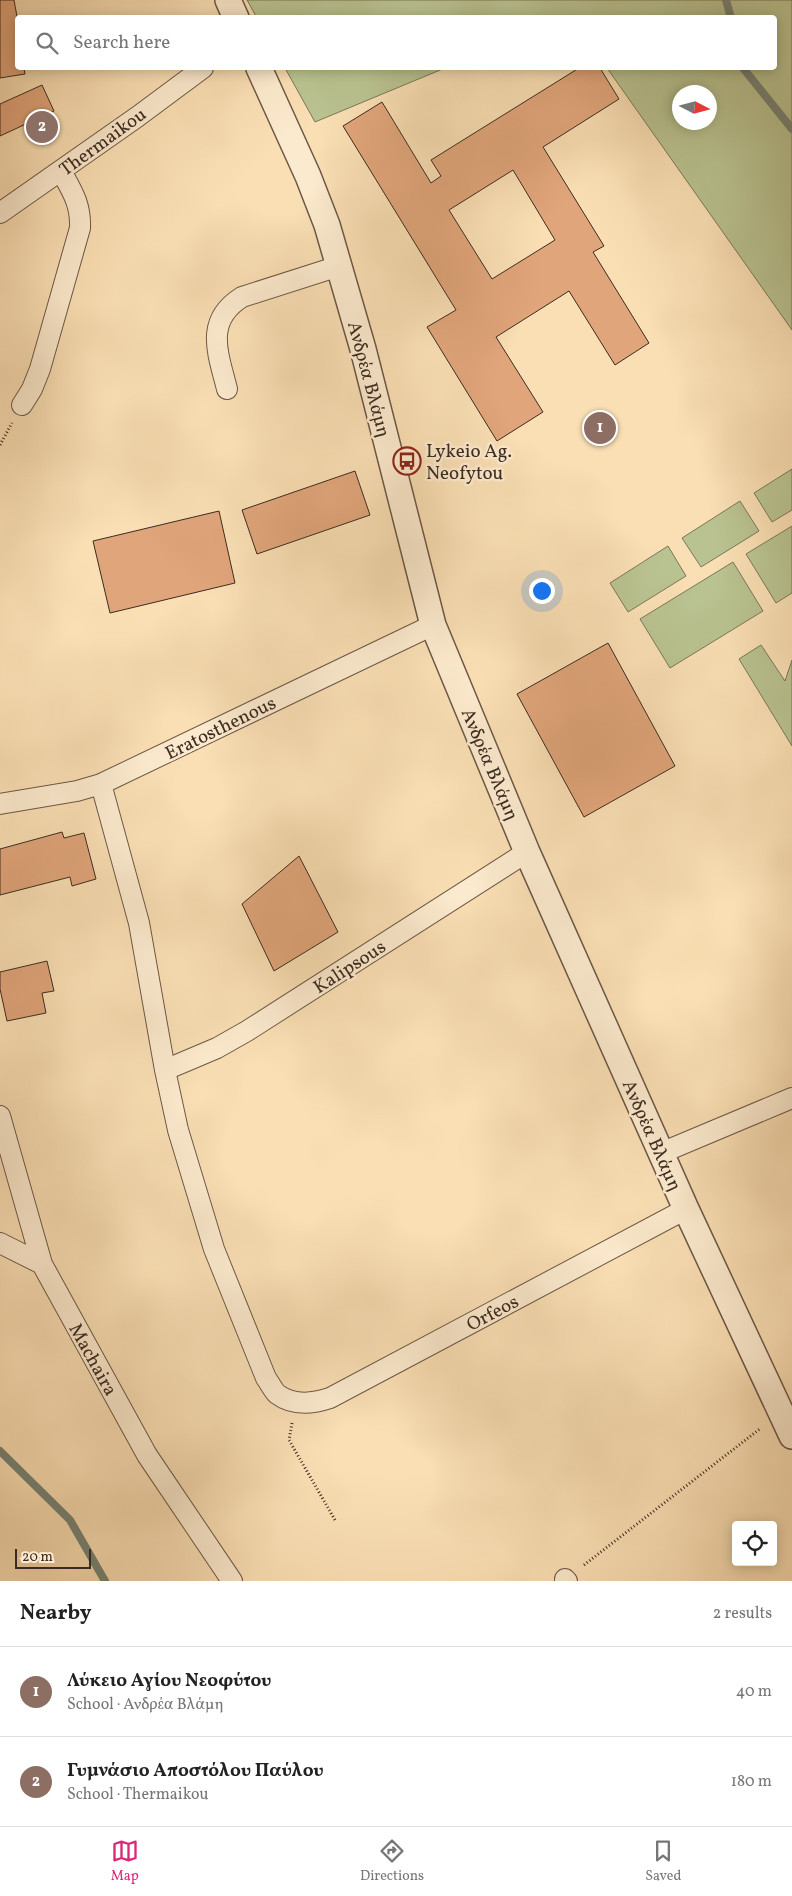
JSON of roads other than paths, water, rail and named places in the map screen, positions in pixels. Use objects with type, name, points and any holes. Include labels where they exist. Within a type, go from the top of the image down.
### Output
[{"type":"street","points":[[228,0],[235,15]]},
{"type":"street","name":"Thermaikou","points":[[0,213],[200,70]]},
{"type":"street","name":"Ανδρέα Βλάμη","points":[[260,70],[308,176],[327,225],[365,358],[423,593],[433,625],[527,852],[686,1209],[792,1436]]},
{"type":"street","points":[[22,406],[32,389],[45,353],[80,228],[81,213],[77,201],[61,171]]},
{"type":"street","points":[[227,388],[216,346],[217,329],[221,316],[230,304],[242,297],[339,266]]},
{"type":"street","name":"Eratosthenous","points":[[0,804],[77,791],[101,784],[433,625]]},
{"type":"street","points":[[101,784],[139,923],[165,1070]]},
{"type":"street","name":"Kalipsous","points":[[165,1070],[217,1048],[247,1032],[527,852]]},
{"type":"street","name":"Orfeos","points":[[165,1070],[178,1130],[214,1249],[266,1378],[277,1394],[295,1402],[313,1403],[330,1398],[686,1209]]},
{"type":"street","points":[[661,1153],[792,1098]]},
{"type":"street","name":"Machaira","points":[[0,1116],[42,1264],[147,1455],[232,1581]]},
{"type":"street","points":[[0,1243],[42,1264]]},
{"type":"waterway","points":[[726,0],[730,15]]},
{"type":"waterway","points":[[745,70],[792,129]]},
{"type":"waterway","points":[[0,1451],[70,1520],[105,1581]]},
{"type":"place","name":"Γυμνάσιο Αποστόλου Παύλου","points":[[42,127]]},
{"type":"place","name":"Λύκειο Αγίου Νεοφύτου","points":[[600,428]]},
{"type":"place","name":"Lykeio Ag. Neofytou","points":[[407,461]]}]
